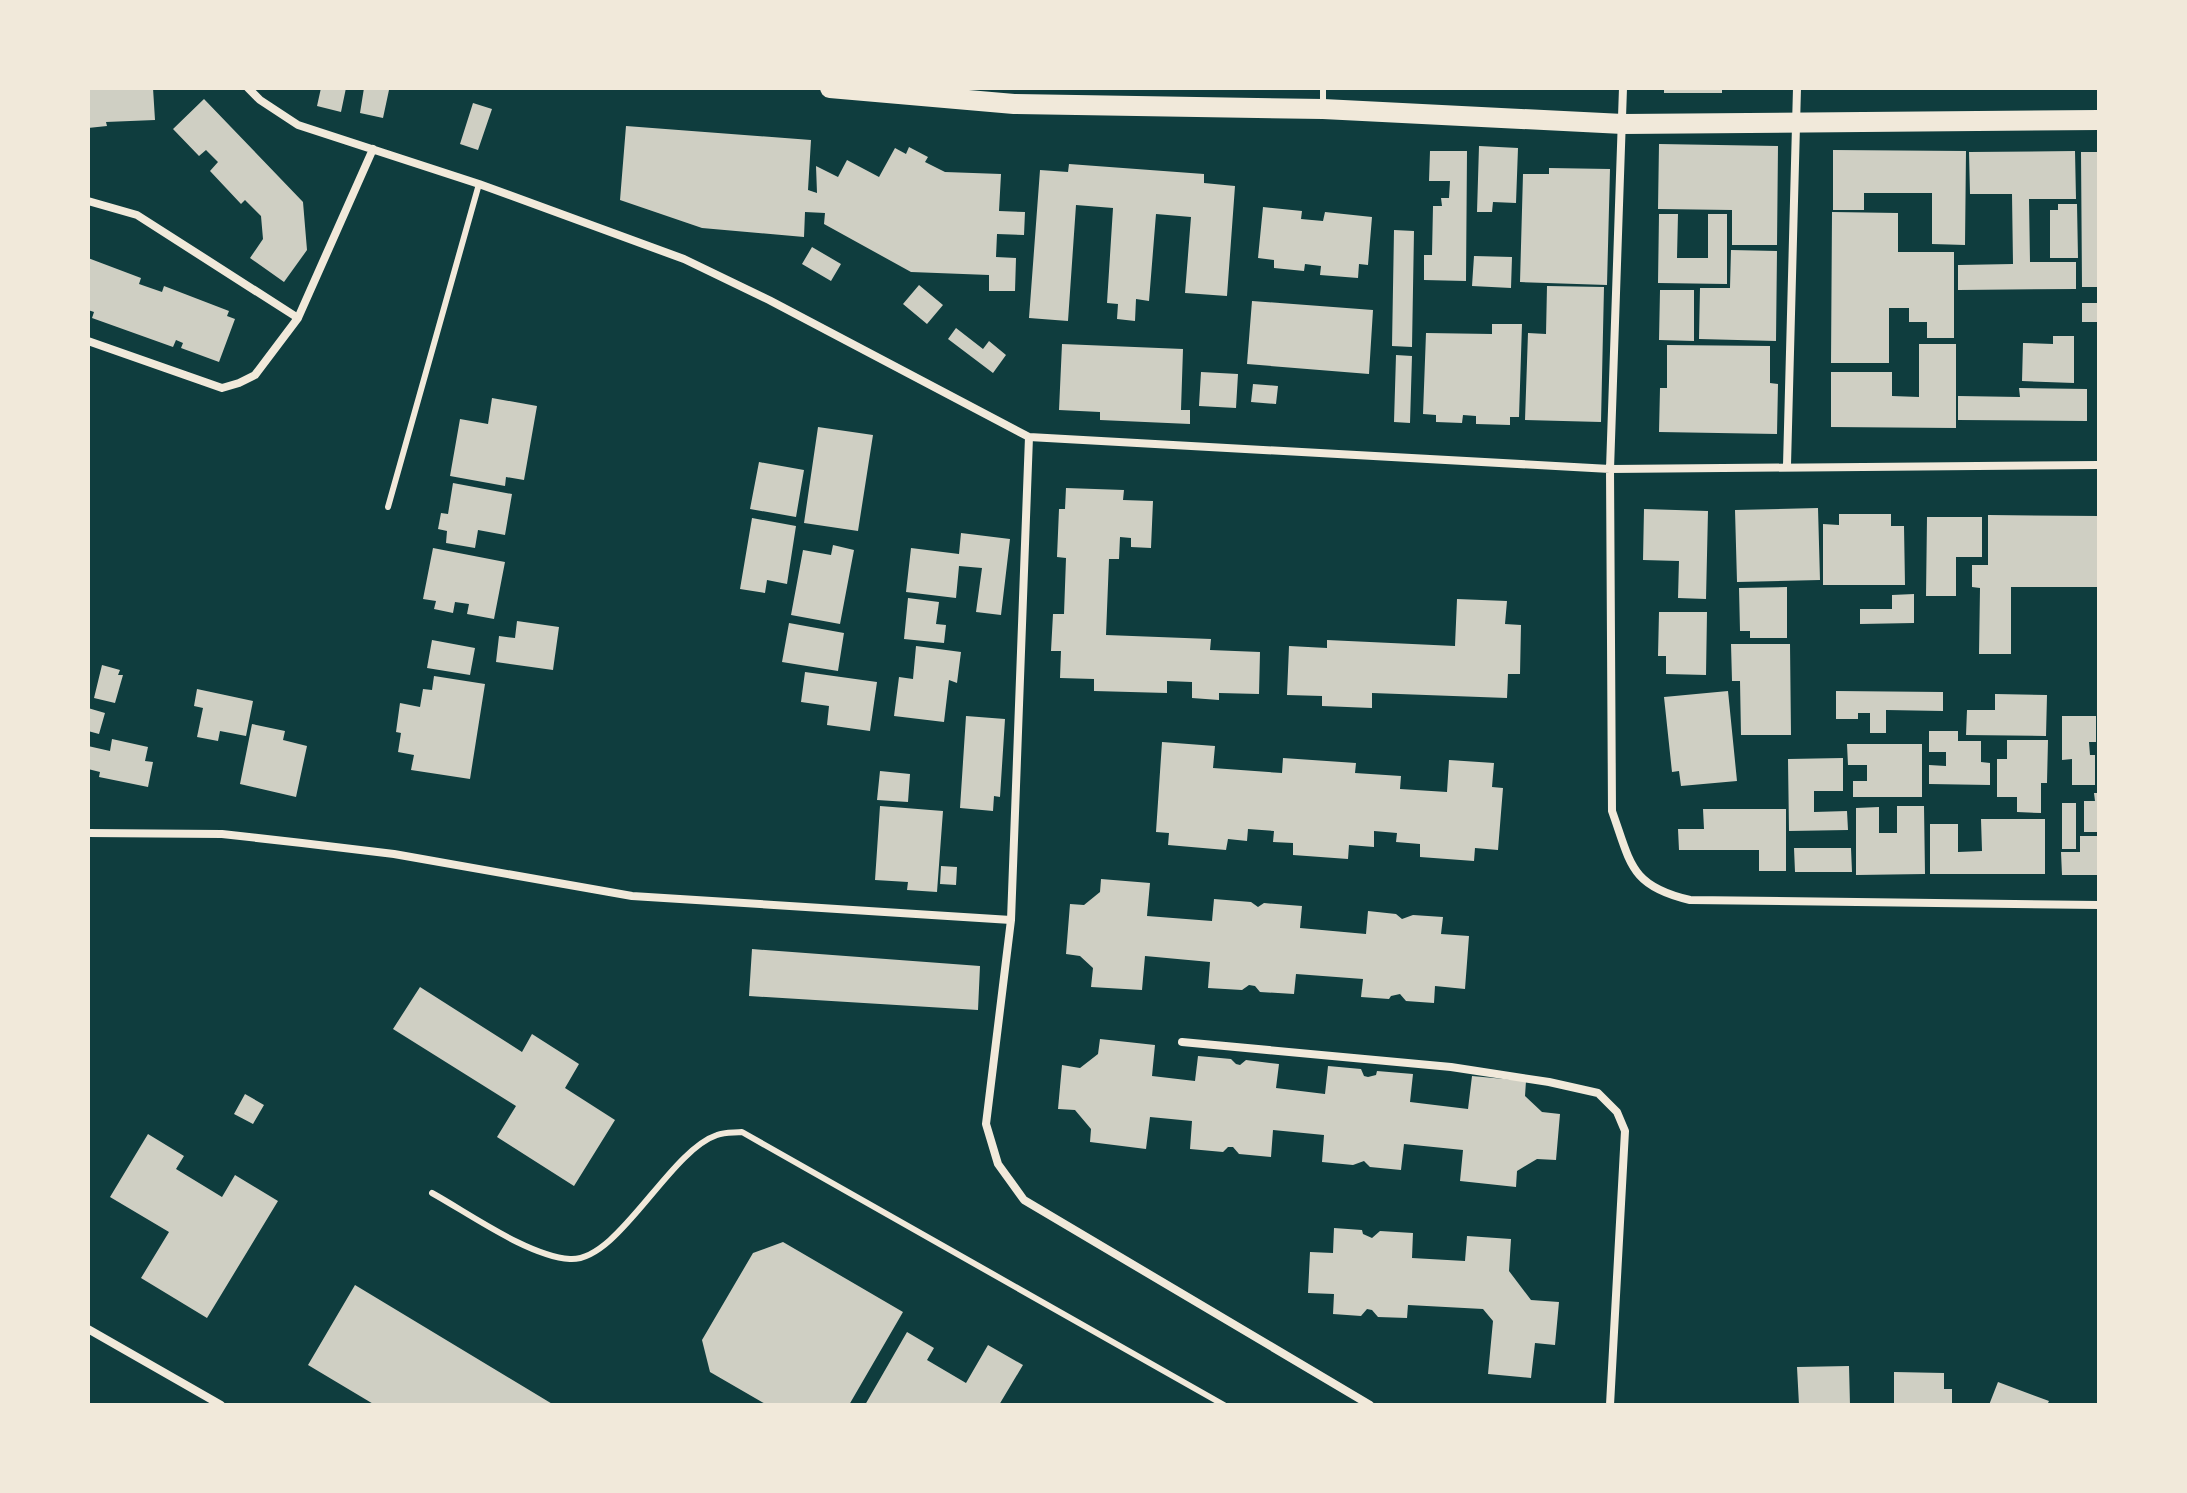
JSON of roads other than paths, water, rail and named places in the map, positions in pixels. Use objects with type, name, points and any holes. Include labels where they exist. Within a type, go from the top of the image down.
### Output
[{"type":"main road","points":[[830,88],[1014,104],[1323,98],[1623,124],[2099,120]]},
{"type":"street","points":[[248,88],[260,100],[298,125],[479,184],[684,259],[769,300],[1029,437],[1610,469],[1787,465],[2099,465]]},
{"type":"street","points":[[1623,88],[1610,469],[1612,811],[1628,858],[1643,880],[1661,893],[1690,900],[2099,905]]},
{"type":"street","points":[[1787,465],[1797,88]]},
{"type":"street","points":[[88,341],[222,388],[255,375],[298,318],[373,149]]},
{"type":"street","points":[[88,201],[137,215],[298,318]]},
{"type":"street","points":[[1029,437],[1011,920],[986,1124],[998,1164],[1024,1200],[1370,1405]]},
{"type":"street","points":[[88,833],[222,834],[302,843],[394,854],[632,896],[1011,920]]},
{"type":"street","points":[[1182,1042],[1451,1067],[1598,1093],[1617,1112],[1625,1131],[1610,1405]]},
{"type":"street","points":[[88,1329],[221,1405]]},
{"type":"lane","points":[[388,507],[479,184]]},
{"type":"lane","points":[[432,1193],[534,1250],[573,1259],[601,1249],[693,1148],[718,1135],[742,1132],[1224,1405]]}]
